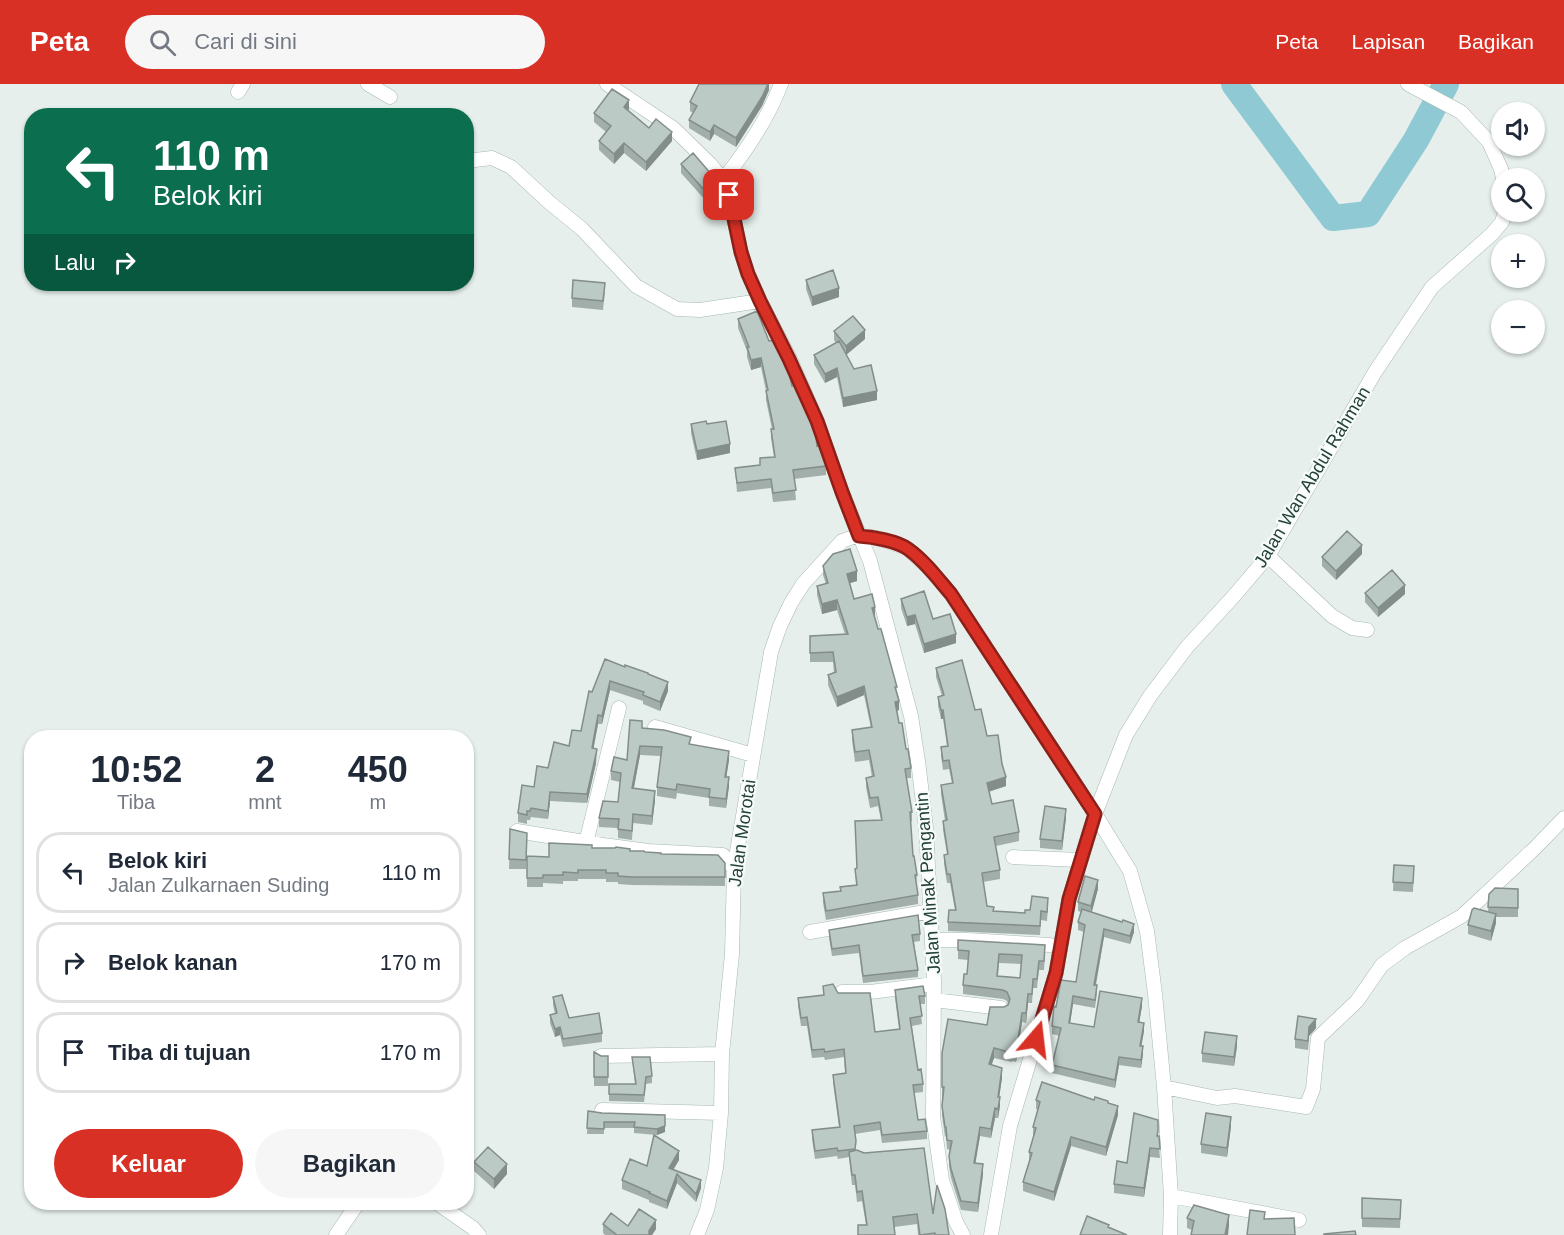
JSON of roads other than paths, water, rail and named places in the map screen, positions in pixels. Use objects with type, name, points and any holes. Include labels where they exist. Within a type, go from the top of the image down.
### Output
[{"type":"street","points":[[368,84],[390,98]]},
{"type":"street","points":[[607,84],[673,128],[723,180],[757,132],[775,102],[782,84]]},
{"type":"street","points":[[1408,84],[1461,112],[1489,142],[1500,168]]},
{"type":"street","points":[[474,159],[492,158],[511,167],[582,229],[636,286],[677,309],[700,310],[760,301]]},
{"type":"street","name":"Jalan Minak Pengantin","points":[[723,180],[729,195],[748,274],[817,421],[870,561],[911,717],[926,828],[931,911],[934,984],[932,1149],[956,1222],[963,1235]]},
{"type":"street","name":"Jalan Wan Abdul Rahman","points":[[991,1235],[1010,1126],[1056,973],[1069,899],[1095,814],[1126,735],[1150,696],[1187,646],[1269,556],[1375,372],[1432,287],[1492,234],[1502,222]]},
{"type":"street","points":[[859,536],[877,538],[907,548],[951,594],[1130,871],[1147,931],[1155,994],[1172,1196],[1170,1235]]},
{"type":"street","name":"Jalan Morotai","points":[[697,1235],[707,1210],[717,1168],[722,1054],[732,954],[734,869],[771,652],[780,626],[803,584],[842,541],[859,536]]},
{"type":"street","points":[[1269,556],[1332,616],[1352,628],[1367,630]]},
{"type":"street","points":[[586,843],[620,708]]},
{"type":"street","points":[[655,727],[753,755]]},
{"type":"street","points":[[1164,1087],[1217,1098],[1235,1096],[1306,1107],[1313,1089],[1318,1038],[1357,1001],[1382,965],[1405,948],[1462,916],[1564,818]]},
{"type":"street","points":[[517,831],[586,843],[723,855],[734,869]]},
{"type":"street","points":[[1013,857],[1080,860]]},
{"type":"street","points":[[810,932],[931,911]]},
{"type":"street","points":[[932,940],[1050,945]]},
{"type":"street","points":[[843,993],[934,984]]},
{"type":"street","points":[[934,1000],[1001,1008]]},
{"type":"street","points":[[601,1056],[722,1054]]},
{"type":"street","points":[[602,1110],[721,1113]]},
{"type":"street","points":[[1172,1196],[1299,1220]]},
{"type":"street","points":[[336,1235],[353,1210]]},
{"type":"street","points":[[447,1210],[473,1228],[479,1235]]},
{"type":"waterway","points":[[1234,84],[1333,218],[1368,214],[1416,140],[1446,84]]}]
